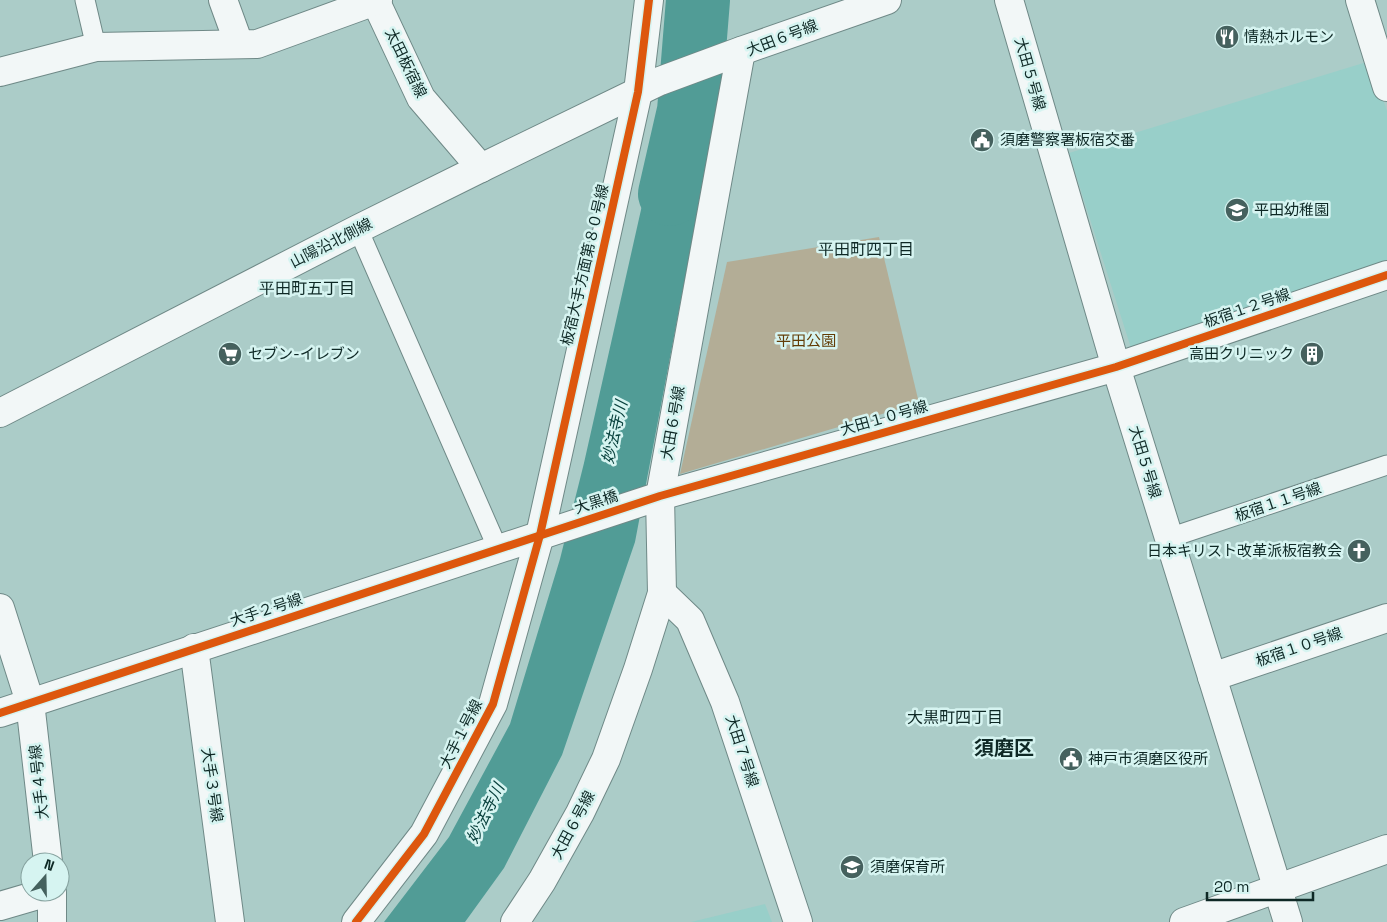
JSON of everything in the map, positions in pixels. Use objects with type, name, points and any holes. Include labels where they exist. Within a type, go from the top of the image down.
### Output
[{"type":"street","points":[[223,0],[239,44]]},
{"type":"street","points":[[0,72],[96,47],[257,44],[376,0]]},
{"type":"street","name":"太田板宿線","points":[[376,0],[421,98],[481,168]]},
{"type":"street","name":"板宿大手方面第８０号線","points":[[540,535],[649,87],[649,0]]},
{"type":"street","name":"大田６号線","points":[[515,922],[542,881],[580,813],[606,759],[638,669],[662,593],[660,496],[741,51],[887,0]]},
{"type":"street","name":"大田５号線","points":[[1008,0],[1116,367],[1288,922]]},
{"type":"street","points":[[1360,0],[1387,86]]},
{"type":"street","name":"山陽沿北側線","points":[[0,413],[481,168],[649,87],[741,51]]},
{"type":"street","name":"板宿１２号線","points":[[1116,367],[1387,275]]},
{"type":"street","name":"大田１０号線","points":[[660,496],[1116,367]]},
{"type":"street","name":"大黒橋","points":[[540,535],[660,496]]},
{"type":"street","name":"大手２号線","points":[[0,712],[540,535]]},
{"type":"street","name":"大手１号線","points":[[356,922],[424,834],[493,704],[540,535]]},
{"type":"street","name":"大田７号線","points":[[662,593],[690,620],[725,702],[798,922]]},
{"type":"street","name":"大手４号線","points":[[0,608],[30,702],[47,852]]},
{"type":"street","name":"板宿１０号線","points":[[1212,677],[1387,618]]},
{"type":"street","name":"大手３号線","points":[[194,648],[230,922]]},
{"type":"street","points":[[1184,922],[1387,849]]},
{"type":"street","points":[[0,906],[20,900]]},
{"type":"street","points":[[51,902],[52,922]]},
{"type":"lane","points":[[85,0],[96,47]]},
{"type":"lane","points":[[358,229],[498,548]]},
{"type":"lane","name":"板宿１１号線","points":[[1169,538],[1387,465]]},
{"type":"shaded area","name":"平田幼稚園","points":[[1370,61],[1387,111],[1387,267],[1131,348],[1069,153]]},
{"type":"shaded area","points":[[765,904],[772,922],[691,922]]},
{"type":"green space","name":"平田公園","points":[[879,237],[919,403],[680,474],[727,262]]},
{"type":"water","points":[[720,94],[635,542],[562,755],[504,868],[465,922],[384,922],[449,837],[510,724],[560,559],[584,463],[661,121]]},
{"type":"waterway","name":"妙法寺川","points":[[670,194],[689,111],[698,0]]},
{"type":"cycle path","points":[[356,922],[424,834],[493,704],[540,535],[638,92],[649,0]]},
{"type":"cycle path","points":[[0,713],[660,496],[1116,367],[1387,275]]},
{"type":"place","name":"情熱ホルモン","points":[[1227,37]]},
{"type":"place","name":"須磨警察署板宿交番","points":[[982,140]]},
{"type":"place","name":"平田幼稚園","points":[[1237,210]]},
{"type":"place","name":"セブン-イレブン","points":[[230,354]]},
{"type":"place","name":"高田クリニック","points":[[1312,354]]},
{"type":"place","name":"日本キリスト改革派板宿教会","points":[[1359,551]]},
{"type":"place","name":"神戸市須磨区役所","points":[[1071,759]]},
{"type":"place","name":"須磨保育所","points":[[852,867]]},
{"type":"district","name":"平田町四丁目","points":[[866,249]]},
{"type":"district","name":"平田町五丁目","points":[[307,288]]},
{"type":"district","name":"大黒町四丁目","points":[[955,717]]},
{"type":"district","name":"須磨区","points":[[1004,748]]}]
